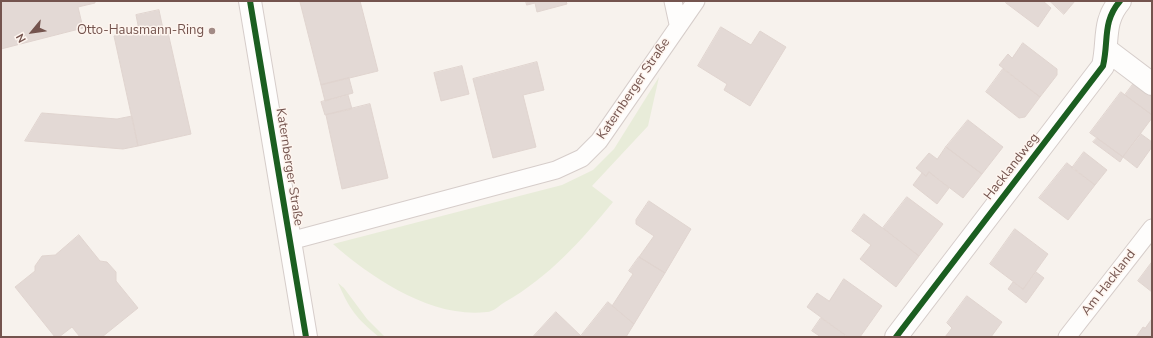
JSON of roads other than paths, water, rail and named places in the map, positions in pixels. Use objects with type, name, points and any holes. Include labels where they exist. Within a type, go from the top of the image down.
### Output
[{"type":"street","name":"Katernberger Straße","points":[[250,1],[273,130],[306,337]]},
{"type":"street","name":"Hacklandweg","points":[[896,337],[1104,66],[1107,50],[1108,21],[1111,11],[1120,1]]},
{"type":"street","points":[[1107,50],[1152,84]]},
{"type":"lane","name":"Katernberger Straße","points":[[673,1],[678,24]]},
{"type":"lane","name":"Katernberger Straße","points":[[290,241],[556,170],[582,158],[599,141],[678,24],[696,1]]},
{"type":"lane","name":"Am Hackland","points":[[1067,337],[1152,228]]},
{"type":"place","name":"Otto-Hausmann-Ring","points":[[212,31]]}]
